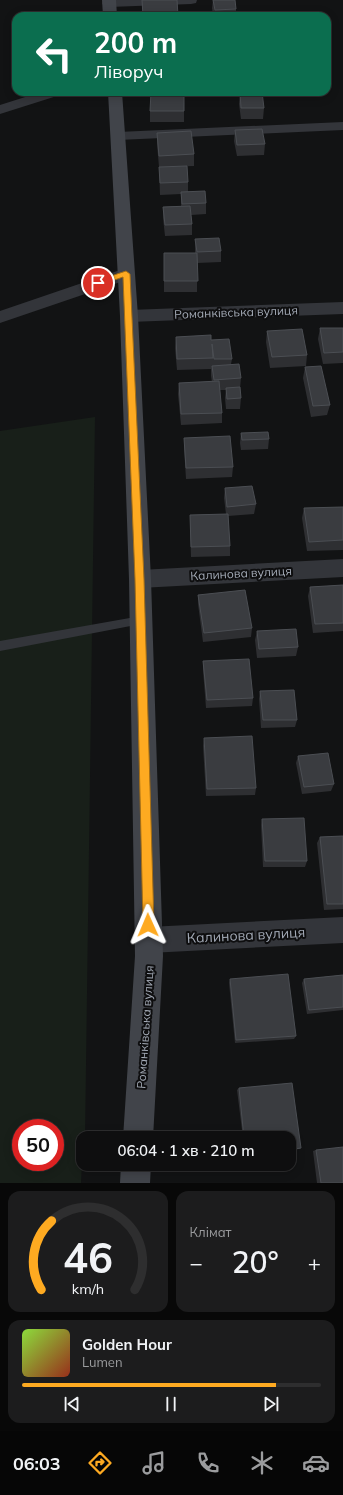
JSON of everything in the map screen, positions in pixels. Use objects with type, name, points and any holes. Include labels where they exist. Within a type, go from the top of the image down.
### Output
[{"type":"main road","name":"Романківська вулиця","points":[[115,96],[129,316],[140,579],[149,940],[138,1131]]},
{"type":"main road","points":[[135,1183],[136,1171]]},
{"type":"street","points":[[110,6],[190,0]]},
{"type":"street","points":[[0,110],[43,96]]},
{"type":"street","points":[[118,136],[343,126]]},
{"type":"street","points":[[0,317],[126,274]]},
{"type":"street","name":"Романківська вулиця","points":[[129,316],[343,308]]},
{"type":"street","name":"Калинова вулиця","points":[[140,579],[343,568]]},
{"type":"street","name":"Калинова вулиця","points":[[149,940],[343,930]]},
{"type":"lane","points":[[0,646],[141,620]]},
{"type":"shaded area","points":[[95,417],[85,1131],[76,1131],[76,1171],[82,1171],[81,1183],[0,1183],[0,431]]},
{"type":"building","points":[[142,0],[177,0],[178,12],[143,12]]},
{"type":"building","points":[[213,0],[235,0],[236,9],[215,10]]},
{"type":"building","points":[[151,96],[184,96],[184,111],[150,111]]},
{"type":"building","points":[[240,96],[262,96],[264,108],[241,108]]},
{"type":"building","points":[[262,129],[265,144],[237,145],[235,130]]},
{"type":"building","points":[[191,131],[194,154],[159,156],[157,133]]},
{"type":"building","points":[[187,166],[188,182],[160,183],[159,167]]},
{"type":"building","points":[[205,191],[206,203],[182,204],[181,192]]},
{"type":"building","points":[[190,206],[192,224],[165,225],[163,207]]},
{"type":"building","points":[[219,238],[221,251],[197,252],[195,239]]},
{"type":"building","points":[[164,253],[197,253],[198,281],[164,281]]},
{"type":"building","points":[[320,328],[343,328],[343,352],[324,353]]},
{"type":"building","points":[[302,329],[307,355],[272,357],[267,331]]},
{"type":"building","points":[[211,335],[211,340],[229,339],[232,359],[214,359],[212,344],[213,358],[177,359],[176,337]]},
{"type":"building","points":[[239,364],[241,378],[214,380],[212,366]]},
{"type":"building","points":[[321,366],[330,405],[313,406],[305,367]]},
{"type":"building","points":[[219,381],[222,413],[181,414],[179,383]]},
{"type":"building","points":[[240,387],[241,398],[227,399],[226,388]]},
{"type":"building","points":[[268,432],[269,439],[242,440],[241,433]]},
{"type":"building","points":[[230,436],[233,467],[186,468],[184,438]]},
{"type":"building","points":[[252,486],[256,504],[227,507],[225,488]]},
{"type":"building","points":[[343,507],[343,540],[309,542],[304,508]]},
{"type":"building","points":[[228,514],[230,546],[191,547],[190,515]]},
{"type":"building","points":[[343,585],[343,623],[315,624],[310,587]]},
{"type":"building","points":[[245,590],[252,628],[204,633],[198,595]]},
{"type":"building","points":[[296,629],[298,647],[259,649],[257,631]]},
{"type":"building","points":[[249,659],[253,698],[207,700],[203,661]]},
{"type":"building","points":[[294,690],[297,720],[263,720],[260,691]]},
{"type":"building","points":[[252,736],[256,788],[207,789],[204,738]]},
{"type":"building","points":[[328,753],[334,784],[304,787],[298,756]]},
{"type":"building","points":[[304,818],[307,861],[265,861],[262,819]]},
{"type":"building","points":[[343,836],[343,904],[327,904],[320,837]]},
{"type":"building","points":[[288,974],[296,1036],[236,1040],[230,979]]},
{"type":"building","points":[[343,975],[343,1007],[309,1010],[304,979]]},
{"type":"building","points":[[292,1083],[301,1148],[296,1149],[296,1131],[243,1131],[239,1088]]},
{"type":"building","points":[[343,1147],[343,1183],[321,1183],[316,1150]]},
{"type":"route","points":[[98,283],[126,274],[140,579],[148,925]]}]
